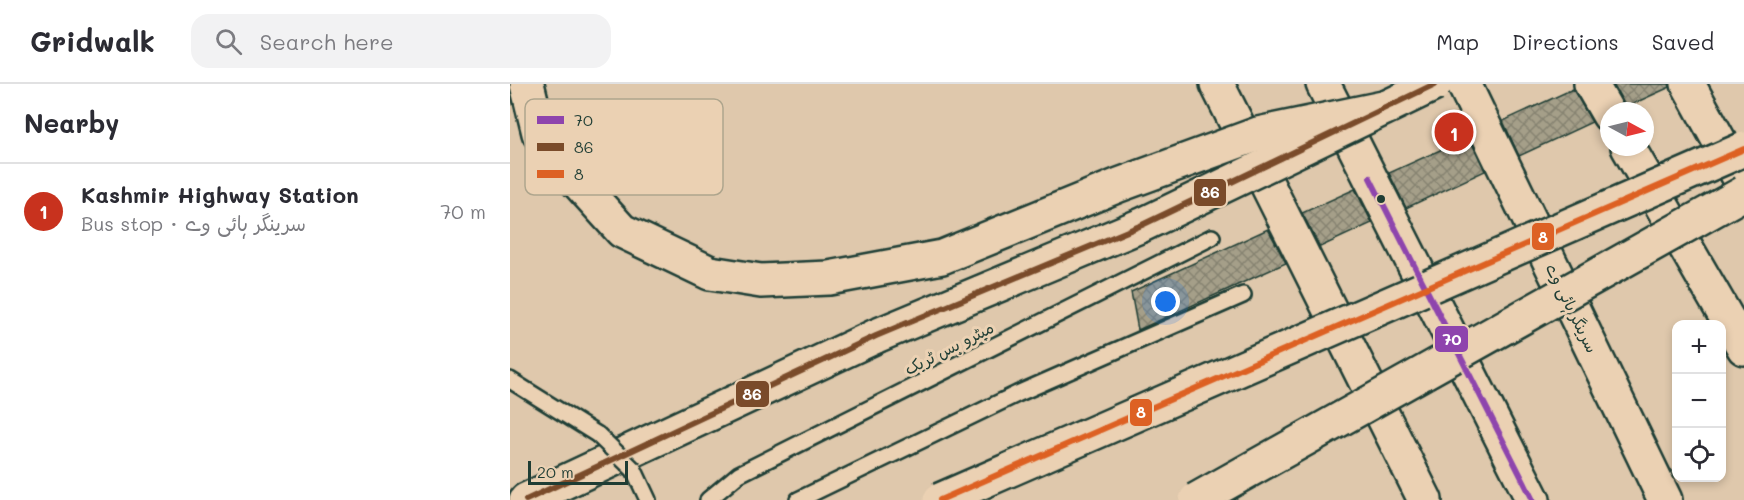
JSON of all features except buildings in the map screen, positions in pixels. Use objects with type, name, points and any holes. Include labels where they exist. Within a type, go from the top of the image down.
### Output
[{"type":"main road","points":[[527,84],[530,99]]},
{"type":"main road","points":[[1217,84],[1425,500]]},
{"type":"main road","points":[[1323,84],[1533,500]]},
{"type":"main road","points":[[526,500],[876,336],[1142,225],[1435,84]]},
{"type":"main road","name":"سرینگر ہائی وے","points":[[1464,84],[1665,500]]},
{"type":"main road","points":[[1591,84],[1601,102]]},
{"type":"main road","points":[[1688,84],[1744,186]]},
{"type":"main road","points":[[589,195],[622,231],[710,273],[761,281],[829,278],[942,257],[1119,185],[1258,134],[1388,106]]},
{"type":"main road","points":[[940,500],[1744,149]]},
{"type":"main road","points":[[1633,156],[1744,348]]},
{"type":"main road","points":[[1196,500],[1744,193]]},
{"type":"lane","name":"میٹرو بس ٹریک","points":[[708,500],[739,474],[1212,237]]},
{"type":"lane","points":[[798,500],[1017,394],[1243,295]]},
{"type":"lane","points":[[510,380],[598,435],[634,470],[648,500]]},
{"type":"transit line","name":"86","points":[[526,500],[876,336],[1142,225],[1435,84]]},
{"type":"transit line","name":"8","points":[[940,500],[1744,149]]},
{"type":"transit line","name":"70","points":[[1370,178],[1533,500]]},
{"type":"place","name":"Kashmir Highway Station","points":[[1454,132]]}]
